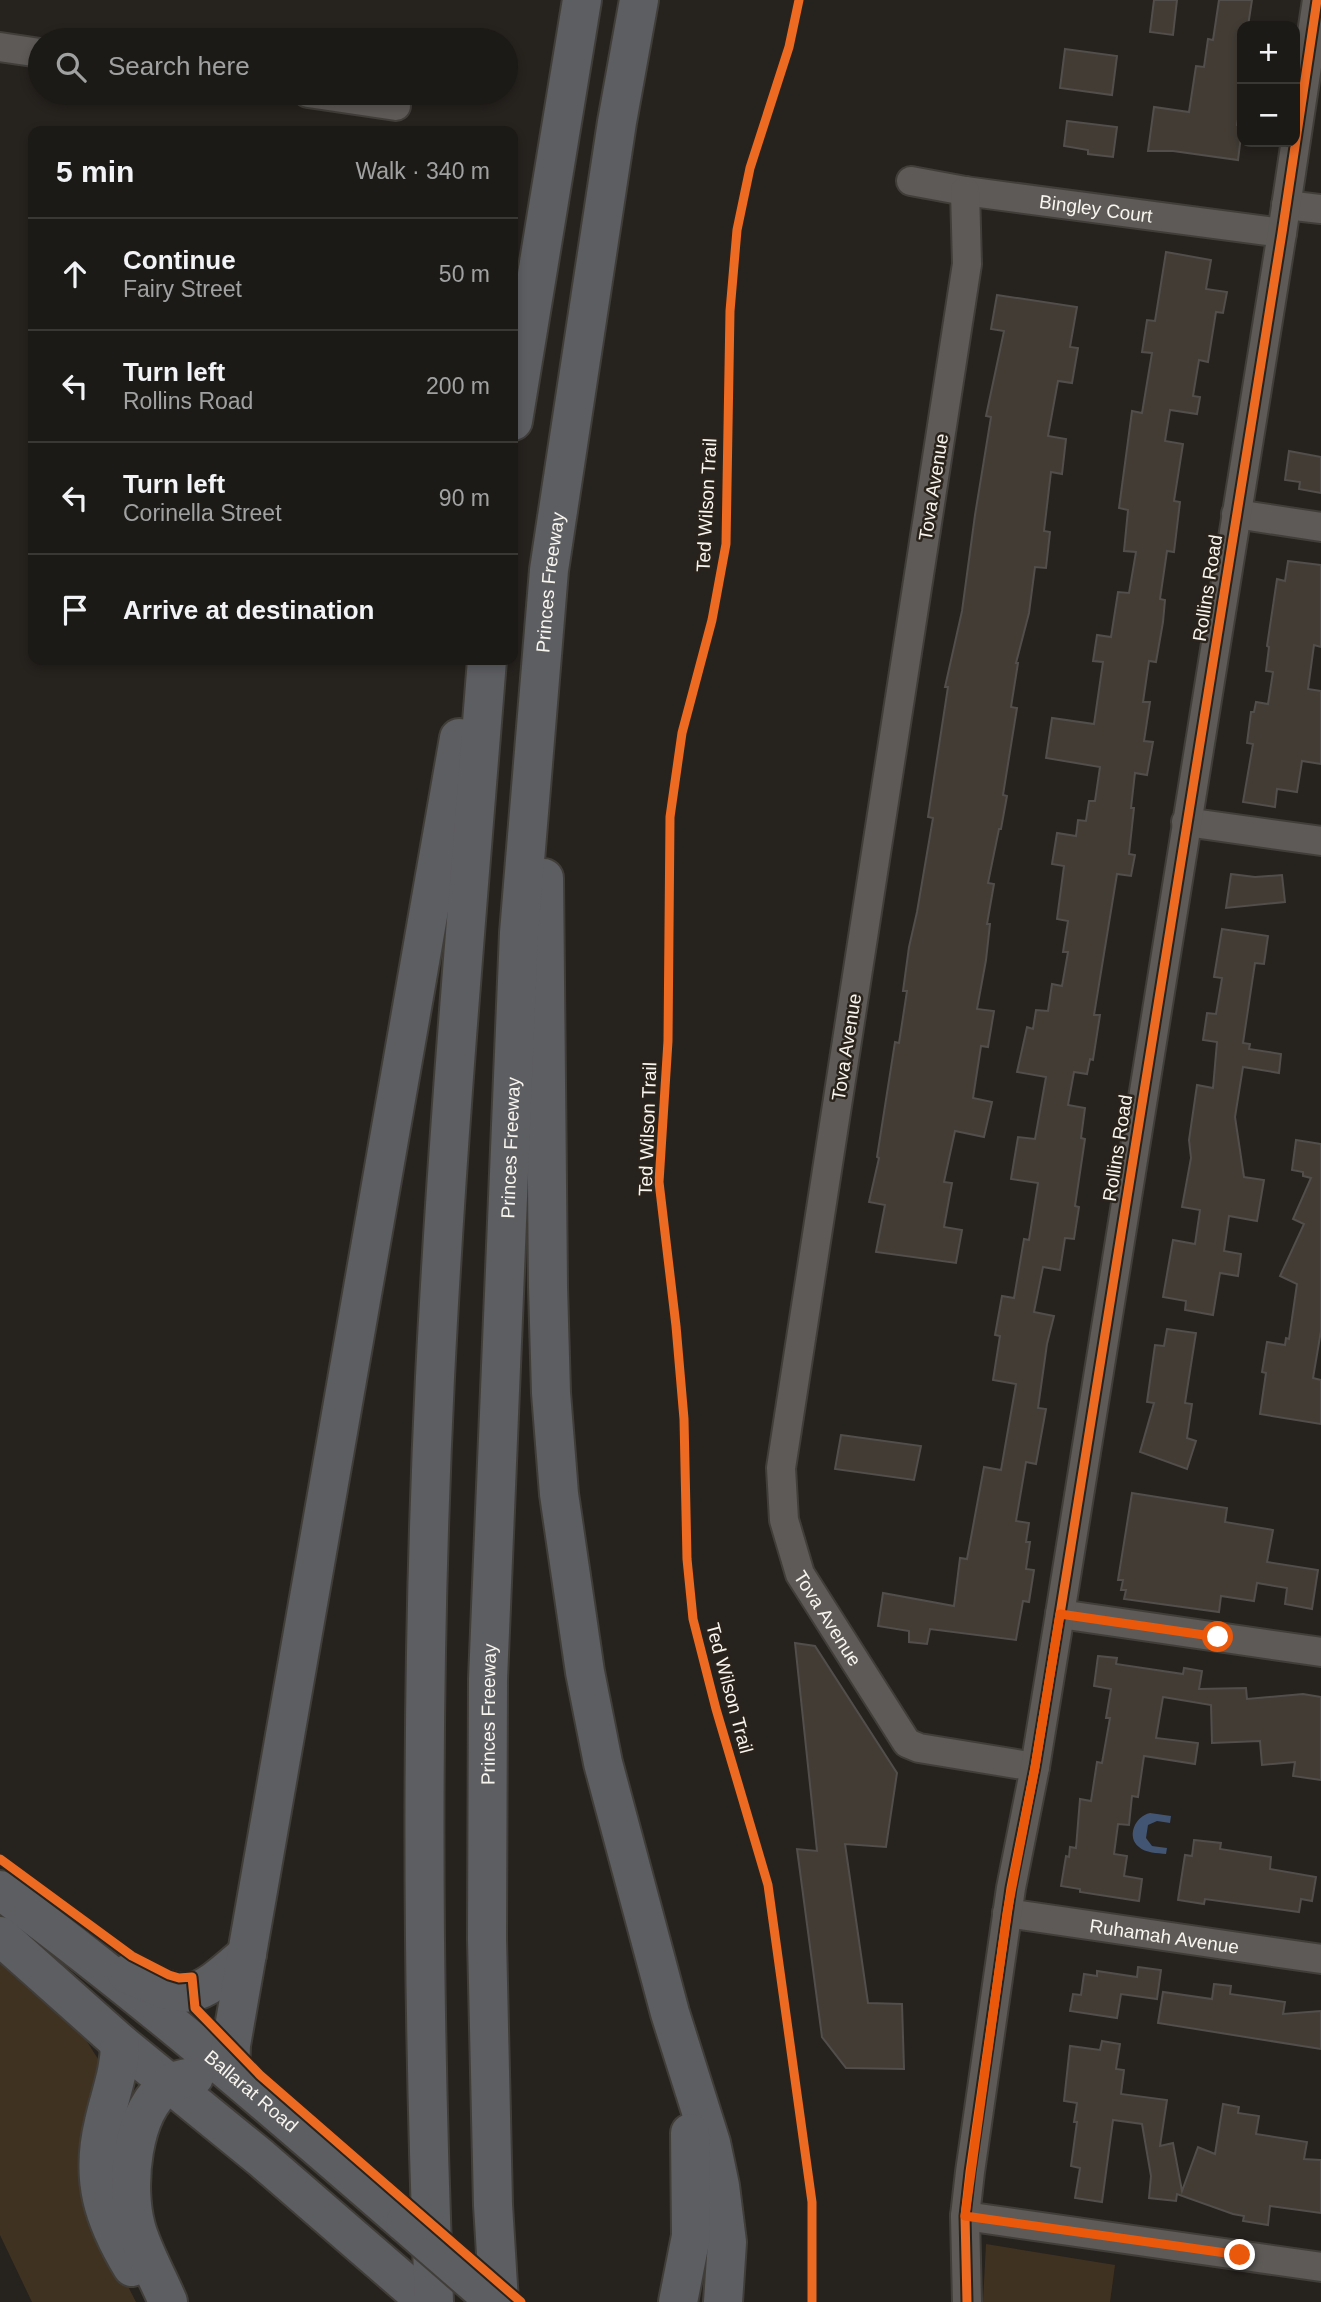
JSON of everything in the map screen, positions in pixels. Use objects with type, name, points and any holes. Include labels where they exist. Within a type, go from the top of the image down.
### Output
[{"type":"highway","points":[[518,390],[582,0]]},
{"type":"highway","name":"Princes Freeway","points":[[497,2302],[487,1939],[488,1679],[519,933],[549,569],[617,122],[639,0]]},
{"type":"highway","points":[[169,2302],[136,2228],[129,2180],[134,2148],[158,2094],[170,2084],[190,2077],[230,2071],[231,2045],[471,665]]},
{"type":"highway","points":[[423,2296],[428,1562],[446,1177],[486,665]]},
{"type":"highway","points":[[538,701],[546,927],[548,1287],[551,1393],[559,1494],[585,1672],[603,1763],[670,2014],[700,2104],[720,2186],[727,2242],[723,2302]]},
{"type":"highway","name":"Ballarat Road","points":[[0,1890],[230,2071],[497,2302]]},
{"type":"highway","points":[[0,1936],[120,2043],[423,2296]]},
{"type":"highway","points":[[86,1956],[161,1988],[187,1993],[211,1985],[247,1954]]},
{"type":"highway","points":[[670,2014],[686,2097],[692,2147],[691,2236],[678,2302]]},
{"type":"highway","points":[[120,2043],[120,2062],[103,2125],[100,2197],[109,2226],[153,2302]]},
{"type":"street","name":"Rollins Road","points":[[967,2302],[965,2216],[1007,1913],[1060,1614],[1317,0]]},
{"type":"street","points":[[0,47],[28,51]]},
{"type":"street","points":[[389,105],[396,106]]},
{"type":"street","name":"Bingley Court","points":[[911,181],[965,191],[1282,233]]},
{"type":"street","name":"Tova Avenue","points":[[965,191],[967,264],[781,1468],[784,1520],[800,1574],[907,1742],[919,1748],[1035,1767]]},
{"type":"street","points":[[1286,205],[1321,209]]},
{"type":"street","points":[[1236,514],[1321,527]]},
{"type":"street","points":[[1186,822],[1321,841]]},
{"type":"street","points":[[1060,1614],[1321,1652]]},
{"type":"street","name":"Ruhamah Avenue","points":[[1007,1913],[1321,1959]]},
{"type":"street","points":[[965,2216],[1321,2267]]},
{"type":"shaded area","points":[[0,1964],[86,2040],[98,2059],[99,2230],[136,2302],[32,2302],[0,2235]]},
{"type":"shaded area","points":[[986,2244],[1115,2265],[1110,2302],[983,2302]]},
{"type":"water","points":[[1150,1813],[1171,1816],[1170,1823],[1157,1821],[1148,1825],[1146,1838],[1152,1846],[1167,1848],[1166,1854],[1142,1849],[1133,1838],[1136,1822]]},
{"type":"building","points":[[1154,0],[1177,0],[1173,35],[1150,32]]},
{"type":"building","points":[[1219,0],[1252,0],[1249,21],[1237,21],[1238,160],[1173,151],[1148,151],[1154,107],[1189,112],[1196,66],[1204,67],[1208,39],[1213,40]]},
{"type":"building","points":[[1065,49],[1117,56],[1112,95],[1060,88]]},
{"type":"building","points":[[1067,121],[1117,127],[1113,157],[1088,154],[1088,150],[1064,146]]},
{"type":"building","points":[[1166,252],[1211,260],[1206,289],[1227,292],[1223,313],[1216,312],[1208,362],[1199,360],[1193,396],[1200,397],[1197,414],[1170,410],[1165,441],[1183,444],[1174,501],[1180,502],[1174,552],[1167,551],[1160,599],[1165,600],[1163,622],[1156,662],[1149,661],[1143,702],[1150,702],[1144,741],[1153,742],[1147,775],[1135,773],[1129,854],[1135,855],[1131,876],[1117,874],[1094,1015],[1100,1015],[1093,1060],[1090,1059],[1087,1074],[1074,1072],[1068,1105],[1085,1108],[1081,1138],[1085,1139],[1075,1206],[1079,1207],[1074,1239],[1065,1238],[1060,1270],[1043,1267],[1034,1312],[1054,1316],[1038,1408],[1046,1409],[1036,1464],[1026,1462],[1016,1521],[1029,1523],[1026,1542],[1030,1542],[1026,1569],[1034,1570],[1029,1602],[1023,1601],[1016,1640],[930,1629],[927,1644],[909,1642],[909,1631],[878,1626],[883,1593],[954,1606],[960,1558],[967,1559],[984,1467],[1001,1470],[1016,1384],[993,1380],[1000,1336],[995,1335],[1002,1296],[1014,1298],[1024,1239],[1029,1240],[1038,1183],[1011,1179],[1018,1137],[1035,1139],[1046,1077],[1017,1072],[1027,1027],[1033,1029],[1036,1010],[1048,1011],[1052,984],[1062,986],[1068,952],[1063,952],[1068,921],[1057,919],[1064,866],[1052,864],[1057,833],[1076,836],[1078,820],[1086,821],[1089,801],[1095,801],[1100,767],[1046,758],[1052,718],[1094,724],[1103,662],[1093,661],[1097,635],[1111,637],[1118,592],[1129,593],[1136,552],[1124,551],[1128,510],[1119,508],[1132,411],[1142,413],[1152,353],[1142,352],[1147,320],[1155,321]]},
{"type":"building","points":[[997,295],[1077,307],[1070,347],[1078,348],[1072,383],[1058,381],[1048,436],[1066,439],[1062,474],[1051,472],[1044,531],[1050,532],[1046,568],[1035,567],[1029,613],[1016,663],[1011,707],[1017,708],[1003,795],[1007,796],[988,883],[994,884],[987,924],[990,924],[986,960],[977,1009],[994,1011],[988,1047],[981,1046],[973,1098],[992,1102],[984,1137],[955,1131],[944,1182],[952,1183],[944,1227],[962,1230],[956,1263],[876,1252],[885,1205],[869,1202],[879,1158],[877,1157],[895,1042],[899,1043],[907,991],[903,991],[909,947],[933,818],[928,817],[948,687],[945,687],[962,611],[991,417],[986,416],[1004,331],[991,329]]},
{"type":"building","points":[[1289,451],[1321,457],[1321,493],[1299,489],[1300,482],[1285,480]]},
{"type":"building","points":[[1288,561],[1321,565],[1321,647],[1314,645],[1308,689],[1321,691],[1321,764],[1302,761],[1297,792],[1277,789],[1275,807],[1243,802],[1253,744],[1247,743],[1251,712],[1254,712],[1256,702],[1268,704],[1273,672],[1266,671],[1267,646],[1277,579],[1285,581]]},
{"type":"building","points":[[1231,874],[1255,877],[1282,875],[1285,902],[1226,908]]},
{"type":"building","points":[[1222,929],[1268,936],[1264,964],[1255,963],[1243,1043],[1250,1044],[1249,1049],[1281,1054],[1279,1073],[1243,1067],[1235,1117],[1244,1177],[1264,1180],[1257,1221],[1229,1216],[1224,1251],[1241,1254],[1238,1276],[1220,1273],[1213,1315],[1185,1310],[1186,1301],[1163,1297],[1173,1240],[1195,1244],[1200,1210],[1182,1207],[1191,1158],[1189,1140],[1197,1085],[1213,1088],[1217,1042],[1203,1040],[1207,1013],[1216,1014],[1222,978],[1214,977]]},
{"type":"building","points":[[1296,1140],[1321,1144],[1321,1331],[1313,1378],[1321,1380],[1321,1424],[1260,1414],[1267,1342],[1285,1345],[1286,1338],[1289,1339],[1297,1284],[1280,1276],[1304,1224],[1293,1219],[1311,1178],[1303,1176],[1303,1172],[1292,1170]]},
{"type":"building","points":[[1167,1329],[1196,1333],[1185,1403],[1192,1404],[1187,1438],[1196,1441],[1187,1469],[1140,1452],[1154,1403],[1147,1402],[1155,1345],[1164,1346]]},
{"type":"building","points":[[841,1435],[921,1446],[914,1480],[835,1469]]},
{"type":"building","points":[[1132,1493],[1227,1508],[1225,1522],[1273,1530],[1267,1562],[1318,1570],[1312,1609],[1285,1604],[1287,1588],[1257,1583],[1254,1601],[1221,1596],[1219,1612],[1124,1599],[1126,1590],[1121,1590],[1123,1580],[1118,1580]]},
{"type":"building","points":[[795,1643],[815,1646],[897,1773],[886,1847],[845,1844],[868,2003],[902,2004],[904,2069],[846,2068],[822,2037],[797,1849],[817,1851]]},
{"type":"building","points":[[1098,1656],[1117,1658],[1116,1664],[1183,1674],[1184,1668],[1202,1671],[1199,1689],[1246,1688],[1247,1699],[1303,1694],[1321,1697],[1321,1780],[1293,1776],[1295,1762],[1262,1765],[1260,1741],[1212,1743],[1211,1705],[1163,1697],[1156,1738],[1198,1743],[1195,1764],[1144,1756],[1138,1797],[1132,1796],[1129,1825],[1118,1824],[1114,1854],[1127,1856],[1124,1876],[1142,1879],[1139,1901],[1080,1892],[1080,1889],[1061,1886],[1066,1856],[1069,1857],[1070,1847],[1076,1848],[1080,1799],[1091,1801],[1097,1762],[1102,1763],[1110,1718],[1106,1718],[1111,1689],[1094,1686]]},
{"type":"building","points":[[1194,1840],[1221,1843],[1220,1849],[1271,1857],[1270,1869],[1316,1877],[1312,1901],[1301,1899],[1299,1912],[1205,1899],[1204,1904],[1178,1900],[1185,1855],[1192,1856]]},
{"type":"building","points":[[1138,1967],[1161,1970],[1157,1999],[1121,1994],[1117,2018],[1070,2011],[1073,1994],[1081,1995],[1084,1974],[1097,1976],[1097,1971],[1137,1977]]},
{"type":"building","points":[[1214,1984],[1231,1986],[1230,1994],[1285,2002],[1283,2014],[1321,2011],[1321,2049],[1158,2023],[1163,1992],[1212,1999]]},
{"type":"building","points":[[1102,2041],[1120,2044],[1116,2069],[1124,2070],[1121,2094],[1167,2100],[1160,2146],[1173,2143],[1182,2191],[1198,2147],[1215,2154],[1223,2104],[1239,2107],[1238,2113],[1259,2116],[1256,2134],[1307,2142],[1304,2159],[1321,2160],[1321,2213],[1270,2206],[1268,2225],[1243,2221],[1244,2216],[1177,2194],[1176,2201],[1149,2198],[1151,2176],[1142,2124],[1113,2120],[1102,2202],[1075,2198],[1080,2168],[1071,2166],[1077,2103],[1064,2101],[1070,2046],[1100,2050]]},
{"type":"cycle path","name":"Ted Wilson Trail","points":[[799,0],[789,47],[750,168],[737,230],[730,311],[726,544],[712,620],[682,733],[670,817],[668,1041],[659,1182],[684,1419],[687,1559],[693,1619],[716,1709],[768,1885],[812,2202],[812,2302]]},
{"type":"cycle path","points":[[967,2302],[965,2216],[1011,1888],[1035,1767],[1060,1614],[1317,0]]},
{"type":"cycle path","points":[[0,1859],[132,1956],[169,1975],[179,1978],[192,1977],[195,2008],[260,2075],[521,2302]]},
{"type":"route","points":[[1218,1637],[1060,1614],[1007,1913],[965,2216],[1240,2255]]}]
